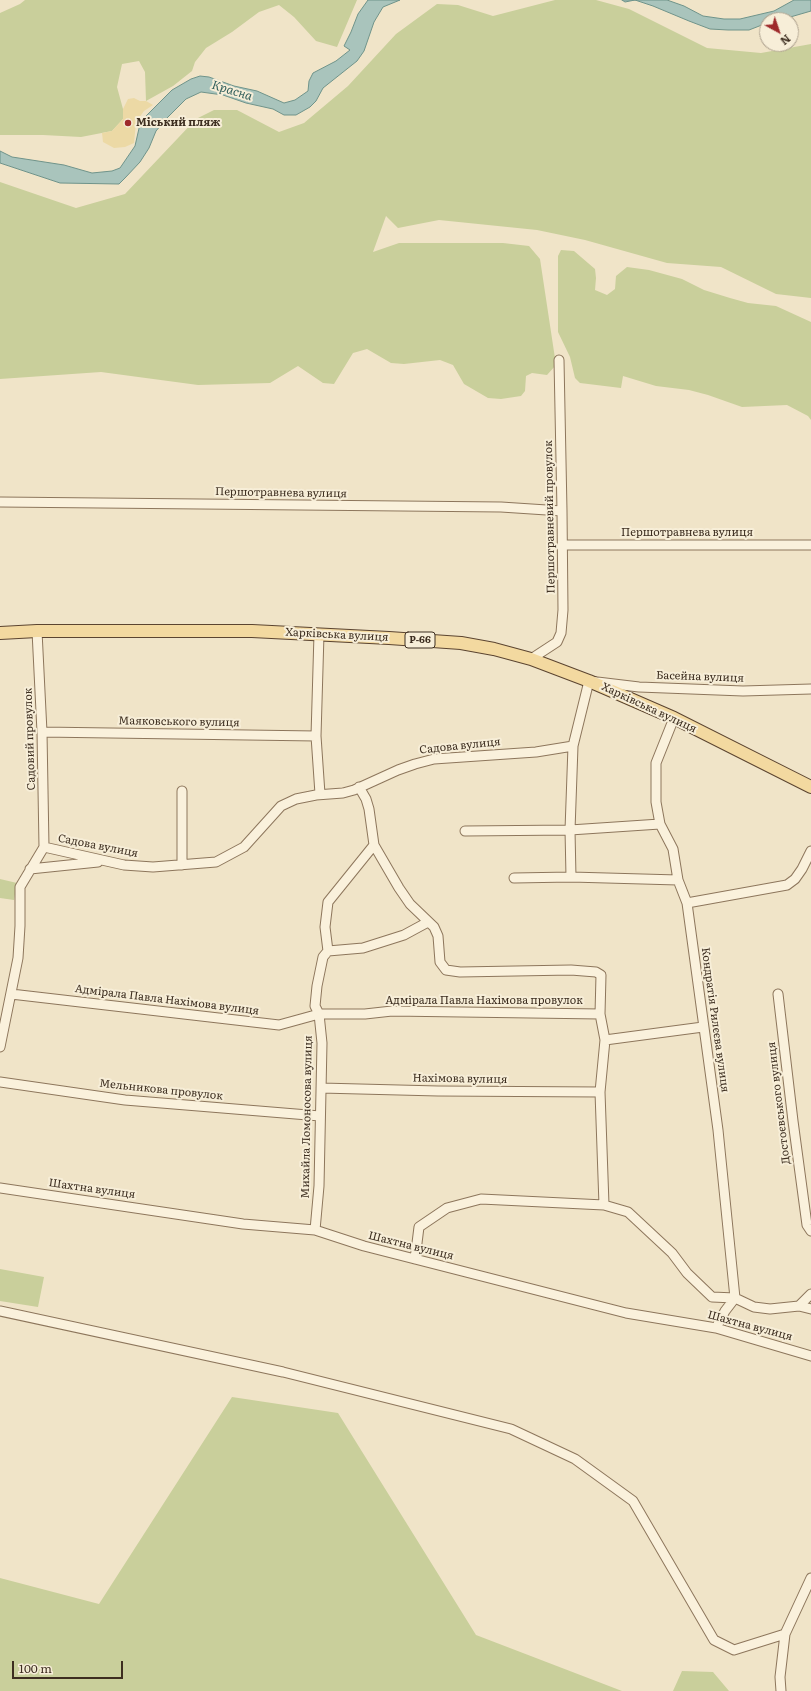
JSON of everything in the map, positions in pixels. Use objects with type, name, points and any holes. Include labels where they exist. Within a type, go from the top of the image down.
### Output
[{"type":"main road","name":"Харківська вулиця","points":[[0,633],[37,631],[178,630],[319,634],[461,643],[494,649],[531,659],[589,681],[674,718],[811,787]]},
{"type":"street","name":"Першотравневий провулок","points":[[531,659],[557,642],[561,634],[563,610],[563,544],[559,360]]},
{"type":"street","name":"Першотравнева вулиця","points":[[0,502],[501,507],[562,511]]},
{"type":"street","name":"Першотравнева вулиця","points":[[563,544],[811,545]]},
{"type":"street","name":"Садовий провулок","points":[[37,631],[42,732],[44,847]]},
{"type":"street","points":[[319,634],[316,736],[320,794]]},
{"type":"street","points":[[571,877],[570,830],[573,746],[589,681]]},
{"type":"street","name":"Басейна вулиця","points":[[589,681],[639,687],[744,691],[811,689]]},
{"type":"street","name":"Кондратія Рилєєва вулиця","points":[[674,718],[656,763],[656,802],[660,824],[672,849],[678,880],[687,903],[718,1130],[735,1298]]},
{"type":"street","name":"Маяковського вулиця","points":[[42,732],[316,736]]},
{"type":"street","name":"Садова вулиця","points":[[44,847],[124,865],[153,867],[216,862],[244,846],[281,806],[296,799],[320,794],[343,793],[379,777],[434,759],[536,752],[573,746]]},
{"type":"street","points":[[359,787],[366,799],[369,809],[374,845],[410,904],[434,927],[438,936],[440,962],[446,970],[460,972],[571,970],[596,972],[600,976],[600,1014],[604,1040],[600,1092],[604,1205]]},
{"type":"street","points":[[182,791],[182,865]]},
{"type":"street","points":[[465,831],[570,830],[660,824]]},
{"type":"street","name":"Михайла Ломоносова вулиця","points":[[315,1230],[319,1186],[322,1043],[319,1014],[315,1006],[317,986],[325,954],[328,902],[374,845]]},
{"type":"street","points":[[0,1047],[18,958],[20,887],[44,847]]},
{"type":"street","points":[[687,903],[786,885],[795,879],[811,851]]},
{"type":"street","points":[[30,869],[106,862]]},
{"type":"street","points":[[514,878],[571,877],[678,880]]},
{"type":"street","points":[[325,954],[363,948],[404,935],[428,922]]},
{"type":"street","name":"Адмірала Павла Нахімова вулиця","points":[[11,994],[279,1025],[319,1014]]},
{"type":"street","name":"Достоєвського вулиця","points":[[778,994],[807,1225],[811,1231]]},
{"type":"street","name":"Адмірала Павла Нахімова провулок","points":[[319,1014],[365,1014],[392,1011],[440,1010],[600,1014]]},
{"type":"street","points":[[604,1040],[704,1027]]},
{"type":"street","name":"Мельникова провулок","points":[[0,1082],[125,1100],[320,1116]]},
{"type":"street","name":"Нахімова вулиця","points":[[321,1088],[438,1091],[600,1092]]},
{"type":"street","name":"Шахтна вулиця","points":[[0,1188],[242,1224],[315,1230],[364,1246],[415,1260],[626,1313],[716,1328],[811,1356]]},
{"type":"street","points":[[415,1260],[418,1227],[447,1208],[481,1199],[530,1200],[604,1205],[628,1212],[672,1253],[687,1273],[712,1297],[735,1298],[754,1307],[770,1309],[799,1306],[811,1309]]},
{"type":"street","points":[[799,1306],[811,1294]]},
{"type":"street","points":[[716,1328],[725,1311],[735,1298]]},
{"type":"street","points":[[0,1311],[283,1372],[511,1429],[575,1458],[633,1501],[714,1640],[734,1650],[785,1634]]},
{"type":"street","points":[[781,1691],[780,1677],[785,1634],[811,1578]]},
{"type":"green space","points":[[25,0],[357,0],[337,47],[316,41],[294,17],[279,5],[259,12],[232,32],[206,48],[195,62],[192,71],[173,86],[146,101],[145,72],[139,61],[122,64],[117,87],[123,109],[123,119],[112,131],[81,137],[0,135],[0,13],[20,4]]},
{"type":"green space","points":[[555,0],[596,0],[629,9],[707,48],[761,53],[799,52],[799,46],[811,44],[811,298],[776,294],[721,267],[667,263],[585,240],[537,230],[439,220],[398,228],[386,216],[373,252],[399,243],[503,243],[529,246],[540,259],[556,365],[547,375],[532,373],[526,376],[525,391],[521,396],[501,399],[488,398],[464,384],[453,365],[440,360],[404,364],[391,363],[367,349],[353,353],[334,384],[323,383],[298,366],[270,383],[198,385],[101,372],[0,379],[0,182],[76,208],[125,194],[196,119],[214,110],[237,110],[279,132],[304,123],[348,86],[396,34],[437,4],[458,5],[493,16]]},
{"type":"green space","points":[[561,250],[574,251],[595,269],[595,290],[607,295],[615,289],[616,276],[627,267],[649,270],[682,279],[704,290],[748,303],[776,306],[811,322],[811,420],[808,416],[787,405],[742,407],[689,390],[656,386],[623,376],[621,388],[580,383],[575,378],[570,357],[558,332],[558,256]]},
{"type":"green space","points":[[0,879],[17,883],[14,900],[0,898]]},
{"type":"green space","points":[[0,1269],[44,1277],[38,1307],[0,1301]]},
{"type":"green space","points":[[232,1397],[338,1413],[476,1635],[622,1691],[0,1691],[0,1578],[99,1604]]},
{"type":"green space","points":[[682,1671],[713,1672],[729,1691],[673,1691]]},
{"type":"sand","name":"Міський пляж","points":[[134,98],[140,101],[146,101],[153,105],[144,111],[136,122],[134,143],[125,147],[114,148],[103,142],[102,133],[112,131],[123,119],[123,109],[128,99]]},
{"type":"water","name":"Красна","points":[[368,0],[400,0],[383,7],[374,22],[364,51],[357,61],[323,88],[316,101],[310,107],[296,115],[284,115],[273,109],[246,103],[223,95],[201,92],[186,99],[167,118],[156,131],[149,148],[140,162],[119,184],[60,183],[0,163],[0,151],[12,157],[64,165],[92,173],[112,171],[120,168],[135,146],[140,124],[145,117],[172,90],[191,79],[200,76],[209,77],[234,86],[257,91],[284,103],[295,100],[308,91],[309,81],[313,73],[336,61],[350,50],[344,46],[358,14]]},
{"type":"water","points":[[622,0],[635,0],[625,2]]},
{"type":"water","points":[[635,0],[667,0],[684,6],[703,16],[724,19],[740,19],[759,15],[759,26],[749,30],[710,29]]},
{"type":"water","points":[[794,0],[811,0],[811,11],[799,14],[799,12],[770,12]]},
{"type":"place","name":"Міський пляж","points":[[128,123]]}]
